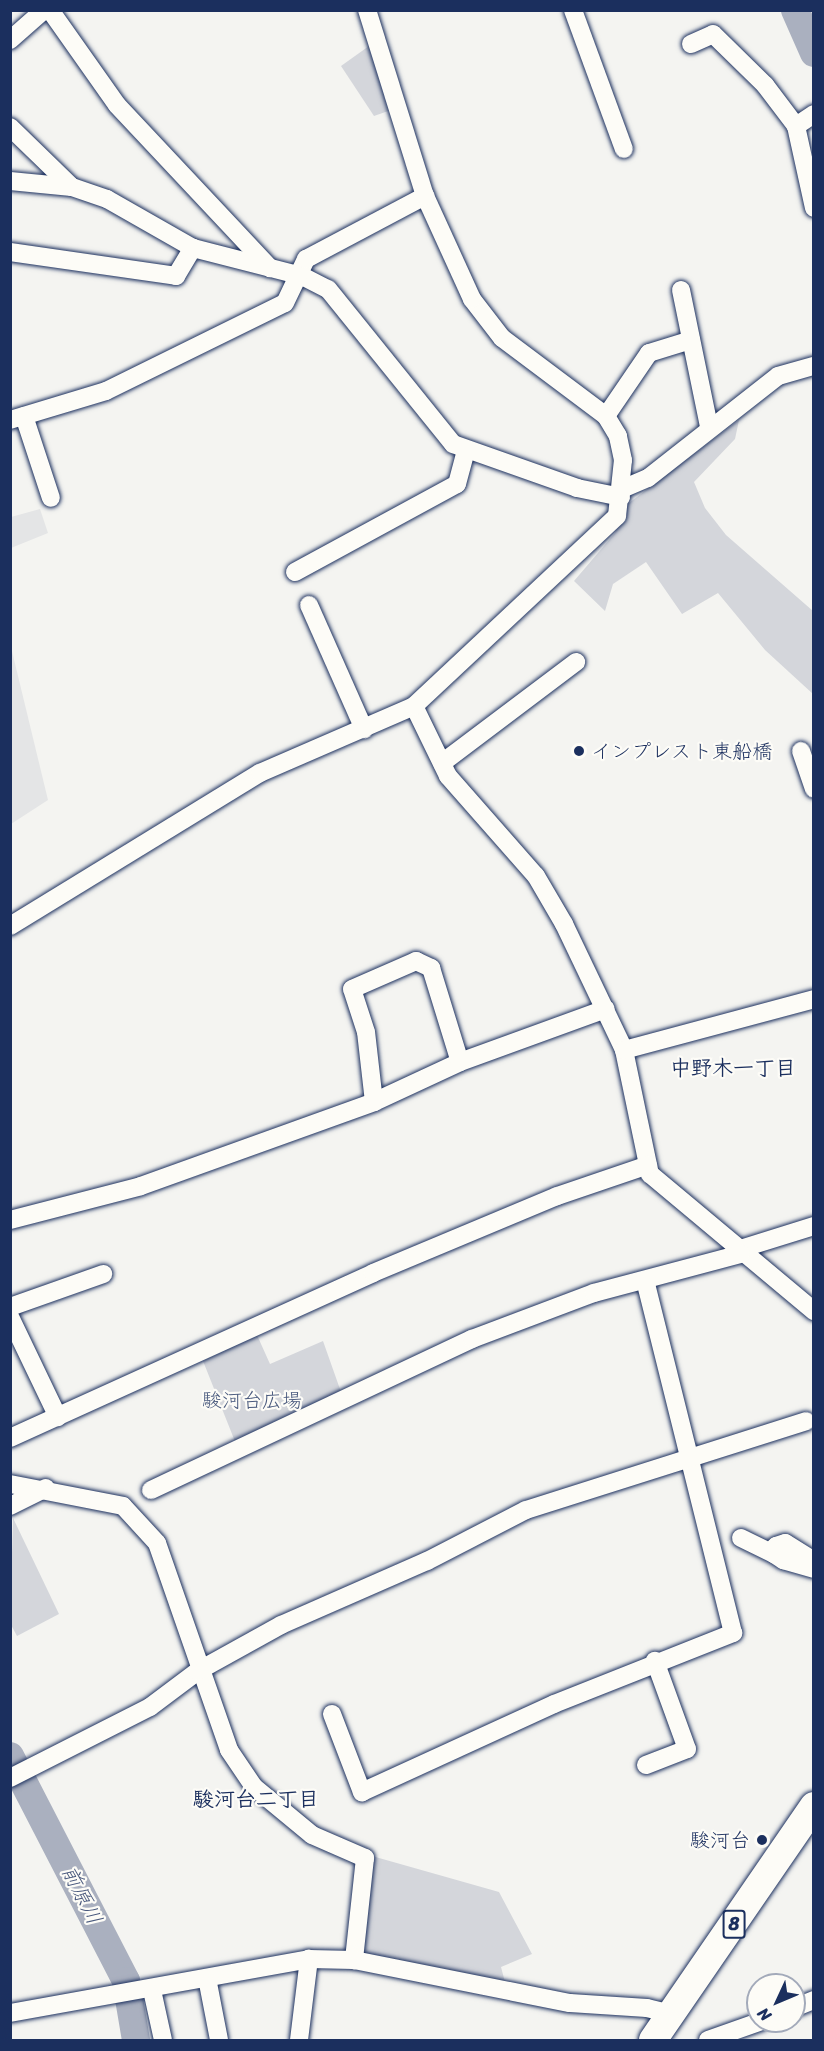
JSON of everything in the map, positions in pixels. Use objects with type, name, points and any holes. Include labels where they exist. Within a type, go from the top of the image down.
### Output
[{"type":"main road","name":"8","points":[[653,2040],[813,1806]]},
{"type":"street","points":[[10,40],[44,10]]},
{"type":"street","points":[[50,10],[117,105],[270,268]]},
{"type":"street","points":[[10,926],[260,773],[414,706],[617,516],[622,493],[623,447],[606,416],[502,338],[472,298],[425,195],[367,10]]},
{"type":"street","points":[[573,10],[624,149]]},
{"type":"street","points":[[691,44],[713,34],[765,85],[796,126],[813,208]]},
{"type":"street","points":[[796,126],[813,114]]},
{"type":"street","points":[[10,127],[72,187]]},
{"type":"street","points":[[10,182],[72,187],[107,199],[193,248],[302,276],[328,289],[426,416],[466,450],[577,488],[622,493],[648,478],[709,427],[778,376],[813,366]]},
{"type":"street","points":[[51,498],[17,418],[106,391],[285,303],[302,276],[306,259],[425,195]]},
{"type":"street","points":[[10,252],[176,276],[193,248]]},
{"type":"street","points":[[681,290],[709,427]]},
{"type":"street","points":[[606,416],[649,353],[690,340]]},
{"type":"street","points":[[295,572],[457,484],[466,450]]},
{"type":"street","points":[[309,605],[364,729]]},
{"type":"street","points":[[442,763],[576,662]]},
{"type":"street","points":[[414,706],[442,763],[536,876],[606,1009],[624,1050],[650,1174],[739,1252],[813,1311]]},
{"type":"street","points":[[801,751],[813,789]]},
{"type":"street","points":[[374,1102],[366,1032],[352,989],[416,961],[431,968],[460,1062]]},
{"type":"street","points":[[624,1050],[813,999]]},
{"type":"street","points":[[10,1220],[141,1186],[374,1102],[460,1062],[606,1009]]},
{"type":"street","points":[[10,1438],[383,1268],[648,1165]]},
{"type":"street","points":[[151,1490],[472,1339],[594,1293],[645,1281],[813,1226]]},
{"type":"street","points":[[10,1307],[103,1274]]},
{"type":"street","points":[[332,1714],[362,1792],[655,1661],[733,1633],[692,1458],[645,1281]]},
{"type":"street","points":[[10,1317],[58,1417]]},
{"type":"street","points":[[10,1778],[150,1707],[198,1671],[281,1625],[427,1561],[526,1510],[806,1421]]},
{"type":"street","points":[[10,1484],[46,1488],[123,1506],[157,1543],[198,1671],[229,1750],[254,1787],[312,1835],[364,1858],[354,1960]]},
{"type":"street","points":[[10,1506],[46,1488]]},
{"type":"street","points":[[741,1538],[813,1569]]},
{"type":"street","points":[[774,1554],[776,1546],[785,1543],[813,1561]]},
{"type":"street","points":[[646,1764],[687,1749],[655,1661]]},
{"type":"street","points":[[299,2040],[309,1959]]},
{"type":"street","points":[[10,2013],[152,1990],[309,1959],[354,1960],[570,2003],[647,2008],[671,2014]]},
{"type":"street","points":[[207,1978],[219,2040]]},
{"type":"street","points":[[152,1990],[163,2040]]},
{"type":"street","points":[[708,2040],[746,2027]]},
{"type":"shaded area","points":[[40,509],[48,533],[11,548],[11,517]]},
{"type":"shaded area","points":[[11,647],[48,800],[10,824]]},
{"type":"green space","points":[[369,46],[391,110],[374,116],[341,66]]},
{"type":"green space","points":[[739,420],[735,439],[694,482],[705,508],[726,535],[813,611],[813,694],[765,650],[718,593],[682,614],[646,562],[613,584],[605,611],[574,581],[615,533],[625,506]]},
{"type":"green space","name":"駿河台広場","points":[[257,1335],[270,1364],[323,1341],[341,1392],[236,1444],[203,1361]]},
{"type":"green space","points":[[13,1518],[59,1614],[17,1636],[10,1623]]},
{"type":"green space","points":[[372,1856],[499,1892],[532,1954],[501,1967],[506,1986],[370,1958],[363,1946]]},
{"type":"waterway","points":[[795,10],[814,53]]},
{"type":"waterway","name":"前原川","points":[[10,1756],[126,1981],[136,2040]]},
{"type":"place","name":"インプレスト東船橋","points":[[579,751]]},
{"type":"place","name":"駿河台","points":[[762,1840]]},
{"type":"district","name":"中野木一丁目","points":[[733,1068]]},
{"type":"district","name":"駿河台二丁目","points":[[256,1799]]}]
